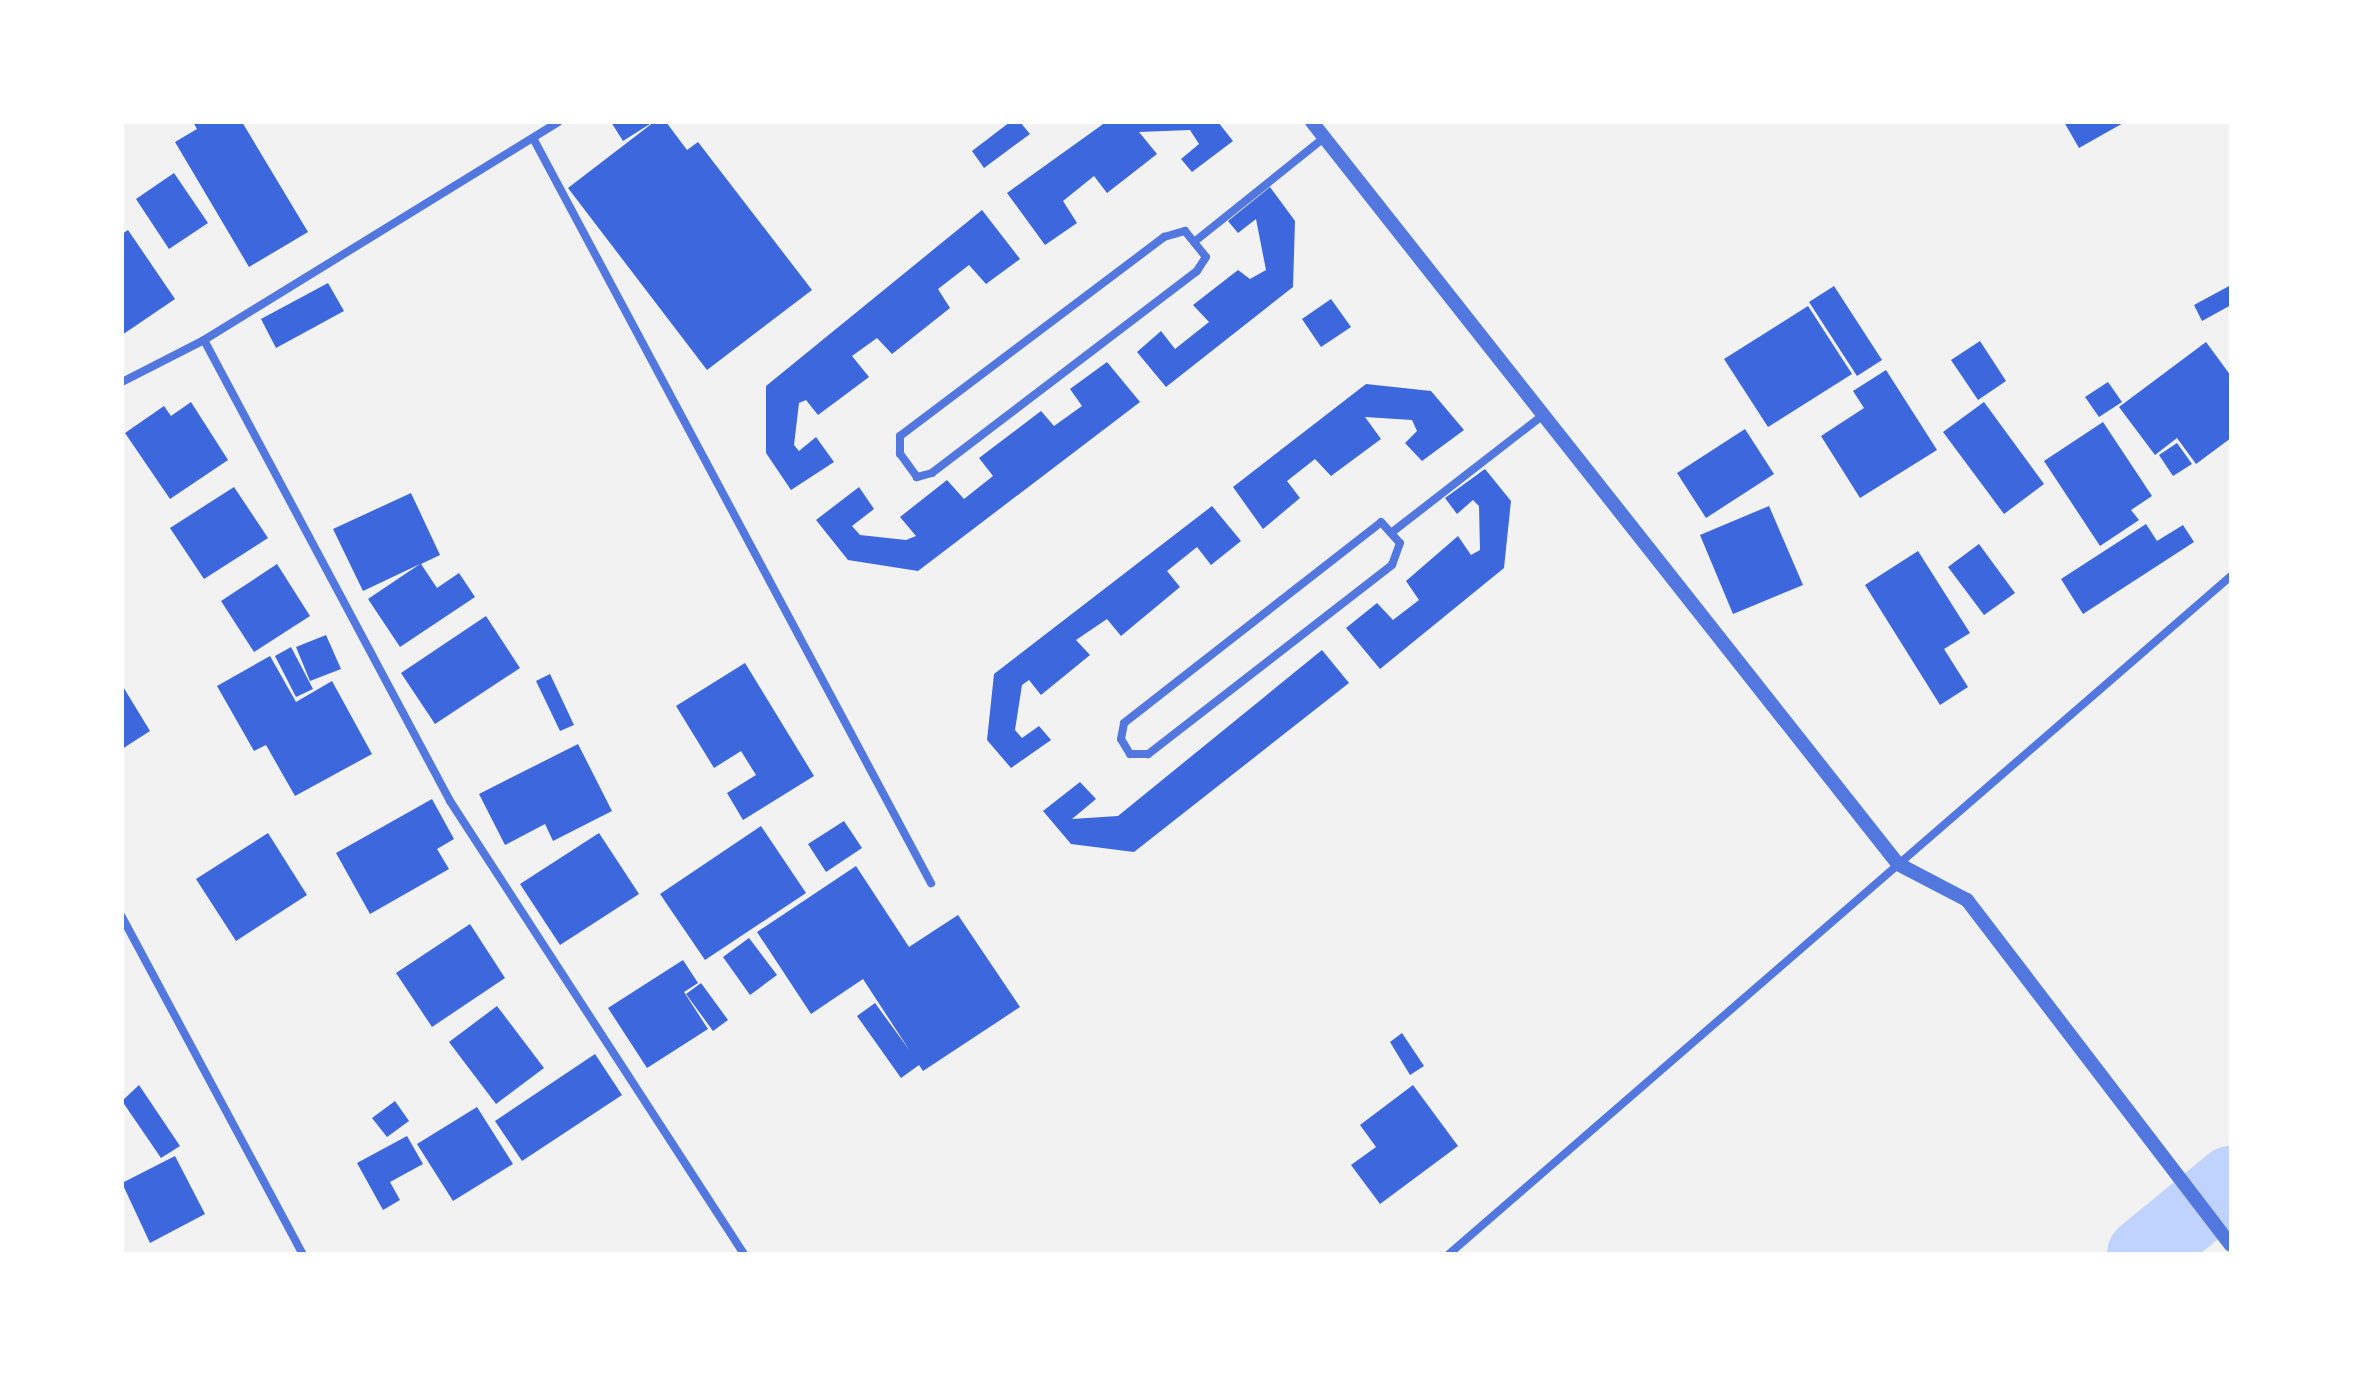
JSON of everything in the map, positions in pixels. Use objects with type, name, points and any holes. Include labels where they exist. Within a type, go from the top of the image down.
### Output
[{"type":"street","points":[[122,382],[204,340],[558,122]]},
{"type":"street","points":[[1312,122],[1898,864],[1967,900],[2231,1245]]},
{"type":"street","points":[[533,138],[931,883]]},
{"type":"street","points":[[1194,242],[1324,138]]},
{"type":"street","points":[[1185,231],[1194,242],[1206,257],[1197,271],[932,473],[917,477],[900,454],[900,436],[1164,237],[1185,231]]},
{"type":"street","points":[[204,340],[450,801],[744,1254]]},
{"type":"street","points":[[1391,533],[1543,415]]},
{"type":"street","points":[[1381,522],[1391,533],[1400,543],[1392,565],[1148,754],[1130,754],[1121,739],[1124,723],[1362,532],[1381,522]]},
{"type":"street","points":[[1449,1254],[2231,576]]},
{"type":"street","points":[[122,917],[303,1254]]},
{"type":"building","points":[[193,122],[242,122],[308,232],[249,267],[175,142],[197,129]]},
{"type":"building","points":[[611,122],[653,122],[623,141]]},
{"type":"building","points":[[654,122],[666,122],[687,150],[698,142],[812,290],[707,370],[568,188]]},
{"type":"building","points":[[1010,122],[1020,122],[1030,134],[984,168],[972,151]]},
{"type":"building","points":[[1106,122],[1218,122],[1233,141],[1192,172],[1181,159],[1199,144],[1190,130],[1139,132],[1157,154],[1107,193],[1094,176],[1063,201],[1077,223],[1045,245],[1007,193]]},
{"type":"building","points":[[2064,122],[2125,122],[2079,148]]},
{"type":"building","points":[[174,173],[208,223],[169,249],[136,199]]},
{"type":"building","points":[[1270,187],[1295,221],[1293,287],[1166,387],[1137,352],[1161,331],[1175,349],[1209,322],[1193,305],[1238,270],[1250,279],[1266,270],[1256,219],[1238,233],[1228,221]]},
{"type":"building","points":[[982,210],[1020,259],[986,284],[969,265],[938,289],[950,308],[892,354],[877,338],[852,356],[869,377],[818,415],[806,400],[799,403],[794,445],[799,451],[816,437],[834,462],[791,490],[766,453],[766,386]]},
{"type":"building","points":[[128,230],[175,299],[122,335],[122,234]]},
{"type":"building","points":[[328,283],[344,311],[276,348],[261,319]]},
{"type":"building","points":[[2231,285],[2231,305],[2202,321],[2194,305]]},
{"type":"building","points":[[1834,286],[1882,360],[1857,376],[1809,302]]},
{"type":"building","points":[[1331,299],[1351,327],[1321,347],[1302,319]]},
{"type":"building","points":[[1808,306],[1852,374],[1768,427],[1724,359]]},
{"type":"building","points":[[1980,341],[2006,381],[1978,400],[1951,360]]},
{"type":"building","points":[[2206,342],[2231,376],[2231,438],[2196,464],[2177,438],[2155,455],[2119,407]]},
{"type":"building","points":[[1107,362],[1140,402],[918,571],[848,560],[816,520],[859,487],[874,509],[852,526],[860,535],[906,540],[916,536],[900,517],[947,480],[964,499],[993,476],[979,458],[1041,411],[1054,426],[1082,406],[1070,389]]},
{"type":"building","points":[[1886,370],[1937,450],[1860,498],[1821,436],[1864,408],[1853,391]]},
{"type":"building","points":[[2108,382],[2122,402],[2099,417],[2085,397]]},
{"type":"building","points":[[1366,384],[1431,391],[1464,430],[1422,461],[1405,443],[1417,431],[1412,420],[1365,417],[1381,439],[1331,476],[1315,459],[1287,481],[1300,498],[1263,529],[1233,487]]},
{"type":"building","points":[[191,402],[228,460],[170,499],[125,433],[164,406],[171,416]]},
{"type":"building","points":[[1984,402],[2044,484],[2004,514],[1943,432]]},
{"type":"building","points":[[2103,422],[2152,496],[2131,510],[2139,520],[2100,546],[2044,461]]},
{"type":"building","points":[[1745,429],[1774,474],[1706,518],[1677,473]]},
{"type":"building","points":[[2177,443],[2192,464],[2173,476],[2159,455]]},
{"type":"building","points":[[1485,469],[1511,501],[1504,568],[1380,669],[1346,628],[1377,603],[1393,620],[1419,600],[1406,581],[1458,536],[1471,555],[1480,550],[1479,506],[1473,500],[1457,514],[1445,498]]},
{"type":"building","points":[[234,487],[268,538],[204,579],[170,528]]},
{"type":"building","points":[[411,493],[440,555],[421,564],[437,588],[459,573],[475,597],[400,647],[368,599],[420,564],[363,591],[333,529]]},
{"type":"building","points":[[1212,506],[1241,541],[1211,565],[1197,547],[1167,571],[1180,587],[1121,636],[1107,619],[1076,640],[1090,655],[1041,695],[1029,680],[1022,685],[1015,730],[1022,738],[1039,726],[1051,740],[1011,768],[987,740],[994,674]]},
{"type":"building","points":[[1769,506],[1803,585],[1733,614],[1700,535]]},
{"type":"building","points":[[2146,524],[2157,541],[2183,525],[2194,542],[2083,614],[2061,579]]},
{"type":"building","points":[[1979,544],[2015,593],[1984,615],[1948,567]]},
{"type":"building","points":[[1918,551],[1970,633],[1944,649],[1968,687],[1940,705],[1865,585]]},
{"type":"building","points":[[277,564],[310,616],[254,652],[221,601]]},
{"type":"building","points":[[486,616],[520,668],[435,724],[401,673]]},
{"type":"building","points":[[326,635],[341,669],[310,681],[296,647]]},
{"type":"building","points":[[291,647],[313,689],[296,697],[275,656]]},
{"type":"building","points":[[1322,650],[1349,683],[1134,852],[1071,844],[1043,811],[1080,782],[1096,799],[1072,819],[1118,816]]},
{"type":"building","points":[[270,656],[296,702],[332,681],[372,754],[295,796],[266,745],[254,751],[217,686]]},
{"type":"building","points":[[745,663],[814,776],[743,820],[727,793],[756,775],[741,751],[714,768],[676,706]]},
{"type":"building","points":[[550,674],[574,725],[560,731],[536,681]]},
{"type":"building","points":[[122,685],[150,731],[122,749]]},
{"type":"building","points":[[578,744],[612,811],[553,841],[545,824],[505,845],[479,794]]},
{"type":"building","points":[[432,799],[454,839],[437,849],[449,869],[370,914],[336,853]]},
{"type":"building","points":[[844,821],[862,848],[826,872],[808,844]]},
{"type":"building","points":[[761,826],[806,893],[705,960],[660,894]]},
{"type":"building","points":[[268,833],[307,895],[236,941],[196,879]]},
{"type":"building","points":[[599,833],[639,894],[560,945],[520,884]]},
{"type":"building","points":[[856,866],[909,947],[958,915],[1020,1007],[923,1071],[919,1065],[901,1078],[857,1016],[875,1003],[910,1051],[863,979],[811,1014],[757,932]]},
{"type":"building","points":[[470,924],[505,978],[432,1027],[396,973]]},
{"type":"building","points":[[749,938],[777,975],[750,995],[723,957]]},
{"type":"building","points":[[683,960],[698,983],[684,992],[708,1029],[647,1068],[608,1008]]},
{"type":"building","points":[[701,983],[728,1020],[713,1031],[686,994]]},
{"type":"building","points":[[497,1006],[544,1068],[496,1104],[449,1042]]},
{"type":"building","points":[[1402,1033],[1424,1066],[1410,1075],[1390,1042]]},
{"type":"building","points":[[595,1054],[622,1095],[522,1161],[495,1121]]},
{"type":"building","points":[[139,1085],[180,1146],[161,1158],[122,1101]]},
{"type":"building","points":[[1413,1085],[1458,1146],[1380,1204],[1351,1165],[1376,1147],[1360,1125]]},
{"type":"building","points":[[395,1101],[409,1121],[387,1137],[372,1118]]},
{"type":"building","points":[[477,1107],[513,1164],[453,1201],[417,1144]]},
{"type":"building","points":[[407,1136],[423,1164],[390,1182],[400,1200],[383,1210],[357,1163]]},
{"type":"building","points":[[175,1156],[205,1214],[150,1243],[122,1183]]},
{"type":"waterway","points":[[2143,1254],[2231,1182]]}]
